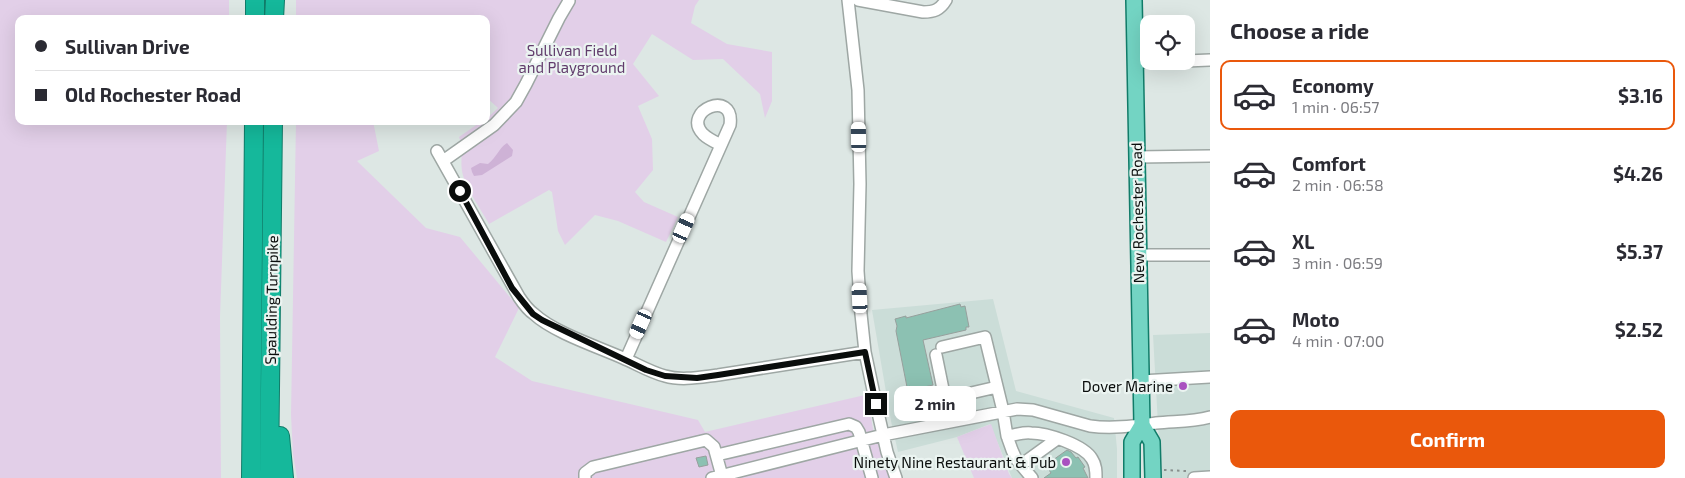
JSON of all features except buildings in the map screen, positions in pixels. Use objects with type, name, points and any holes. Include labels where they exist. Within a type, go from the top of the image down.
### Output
[{"type":"highway","points":[[254,15],[255,0]]},
{"type":"highway","points":[[274,15],[275,0]]},
{"type":"highway","name":"Spaulding Turnpike","points":[[251,478],[254,125]]},
{"type":"highway","name":"Spaulding Turnpike","points":[[269,478],[273,125]]},
{"type":"highway","points":[[271,365],[278,396],[284,478]]},
{"type":"main road","name":"New Rochester Road","points":[[1134,0],[1142,425],[1152,442],[1156,474]]},
{"type":"main road","name":"New Rochester Road","points":[[1132,478],[1132,442],[1142,425]]},
{"type":"street","points":[[848,0],[858,90],[860,184],[858,271],[865,352],[883,435],[896,478]]},
{"type":"street","points":[[858,0],[923,12],[934,12],[946,0]]},
{"type":"street","points":[[569,1],[516,102],[494,125],[440,156],[512,288],[533,314],[569,334],[646,370],[665,376],[697,378],[865,352]]},
{"type":"street","points":[[1195,61],[1210,60]]},
{"type":"street","points":[[1135,62],[1140,62]]},
{"type":"street","points":[[626,359],[720,145]]},
{"type":"street","points":[[1136,157],[1210,156]]},
{"type":"street","points":[[1138,255],[1210,255]]},
{"type":"street","points":[[997,387],[945,399],[939,351],[985,337],[1003,411],[1007,436],[1012,450],[1032,478]]},
{"type":"street","points":[[1141,381],[1210,377]]},
{"type":"street","points":[[585,478],[585,473],[593,467],[706,440],[714,447],[717,456],[717,477],[883,435],[1017,408],[1033,410],[1098,428],[1190,421],[1210,417]]},
{"type":"street","points":[[717,456],[849,424],[856,427],[859,432],[872,478]]},
{"type":"street","points":[[1007,436],[1032,433],[1077,446],[1088,454],[1095,465],[1096,478]]},
{"type":"street","points":[[1021,465],[1057,439]]},
{"type":"street","points":[[1191,475],[1210,477]]},
{"type":"path","points":[[1156,474],[1191,475]]},
{"type":"shaded area","points":[[507,143],[513,150],[512,156],[482,175],[474,176],[471,168],[480,163],[488,164]]},
{"type":"shaded area","points":[[993,299],[1016,391],[1114,418],[1117,478],[1012,478],[990,424],[957,437],[898,452],[872,310]]},
{"type":"shaded area","name":"Dover Marine","points":[[1210,333],[1210,478],[1161,478],[1153,335]]},
{"type":"green space","points":[[0,0],[229,0],[229,15],[15,15],[15,125],[227,125],[220,317],[221,478],[0,478]]},
{"type":"green space","name":"Sullivan Field and Playground","points":[[296,0],[699,0],[695,6],[691,23],[727,44],[772,52],[772,101],[765,118],[760,94],[723,59],[693,60],[652,34],[633,64],[659,96],[638,106],[652,139],[653,170],[635,192],[644,202],[678,217],[666,242],[618,221],[595,215],[565,245],[558,231],[552,192],[549,190],[489,224],[464,178],[459,137],[476,125],[490,125],[490,115],[498,108],[490,101],[490,15],[296,15]]},
{"type":"green space","points":[[296,125],[374,125],[379,151],[357,161],[426,228],[460,237],[519,308],[495,357],[532,381],[698,420],[705,432],[865,395],[873,429],[889,478],[297,478],[293,454],[291,415]]},
{"type":"green space","points":[[991,424],[1012,478],[974,478],[957,437]]},
{"type":"place","name":"Dover Marine","points":[[1183,386]]},
{"type":"place","name":"Ninety Nine Restaurant & Pub","points":[[1066,462]]},
{"type":"route","points":[[460,191],[518,297],[533,314],[556,328],[626,359],[646,370],[676,378],[697,378],[865,352],[876,404]]}]
